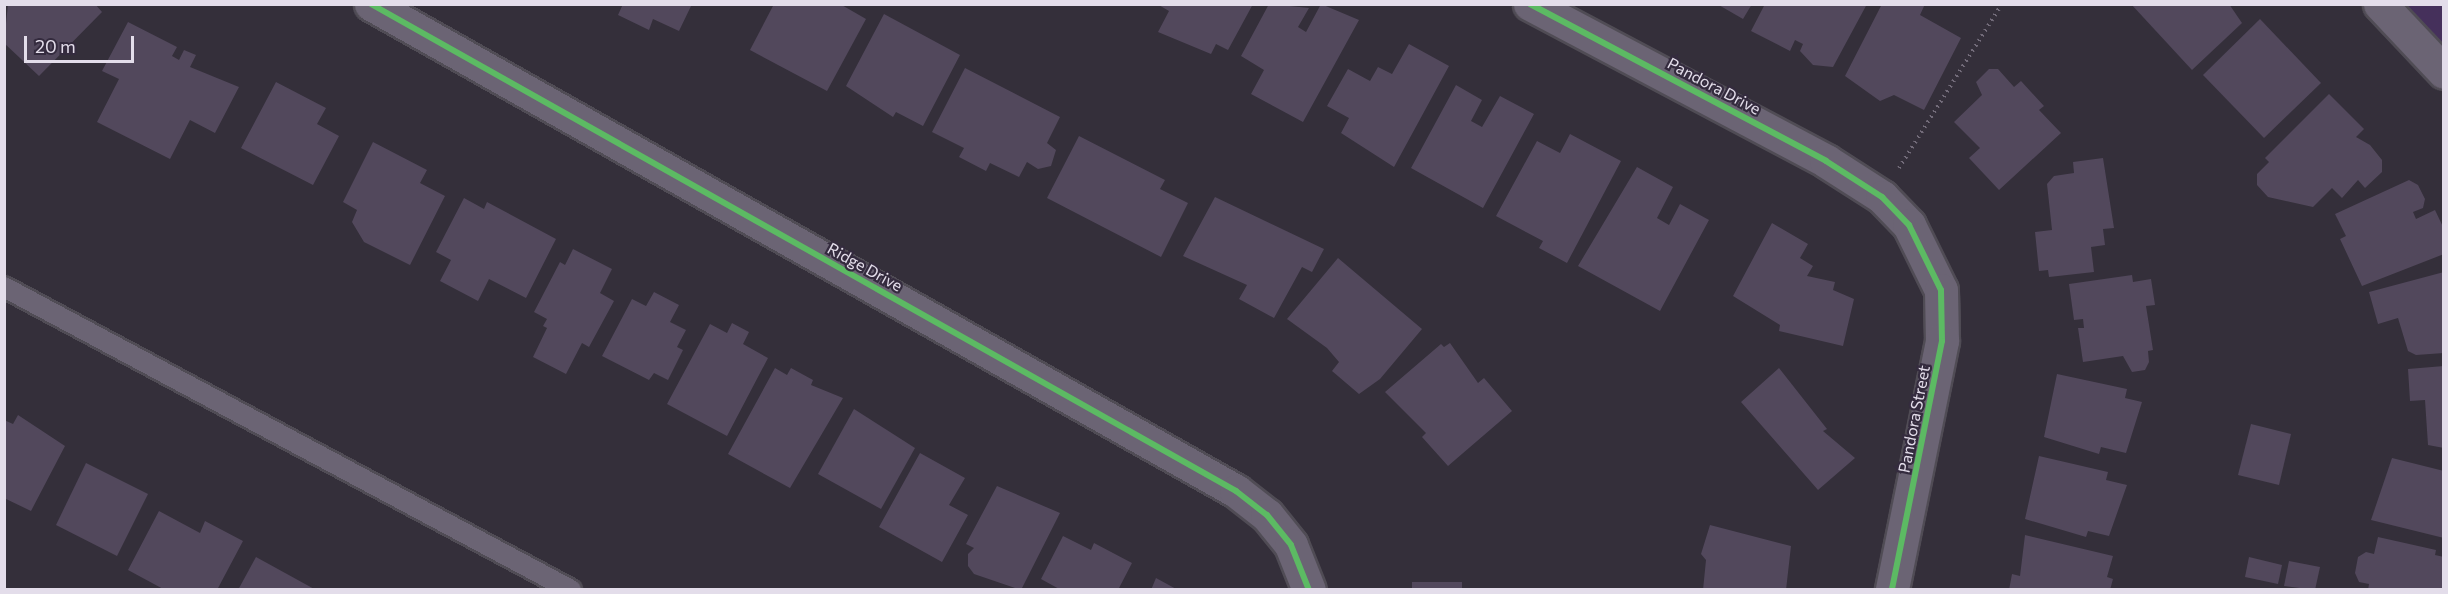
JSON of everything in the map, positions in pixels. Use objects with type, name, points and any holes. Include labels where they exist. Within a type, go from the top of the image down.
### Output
[{"type":"street","name":"Ridge Drive","points":[[371,4],[1236,491],[1267,515],[1291,545],[1309,590]]},
{"type":"street","name":"Pandora Drive","points":[[1530,4],[1826,161],[1889,184]]},
{"type":"street","points":[[2380,4],[2444,72]]},
{"type":"street","name":"Pandora Street","points":[[1889,184],[1929,261],[1941,290],[1942,341],[1892,590]]},
{"type":"lane","points":[[4,287],[571,590]]},
{"type":"path","points":[[1889,184],[2002,4]]},
{"type":"shaded area","points":[[2400,5],[2443,5],[2443,53]]},
{"type":"building","points":[[8,4],[95,4],[102,12],[39,76],[4,43]]},
{"type":"building","points":[[623,4],[692,4],[679,31],[653,19],[649,30],[618,15]]},
{"type":"building","points":[[774,4],[840,4],[866,19],[827,91],[750,50]]},
{"type":"building","points":[[1157,4],[1253,4],[1228,50],[1216,44],[1211,54],[1158,32],[1169,11]]},
{"type":"building","points":[[1269,4],[1309,8],[1298,27],[1306,32],[1321,4],[1359,20],[1303,122],[1251,94],[1264,70],[1241,56]]},
{"type":"building","points":[[1717,4],[1752,4],[1743,19]]},
{"type":"building","points":[[1765,4],[1867,4],[1833,67],[1813,65],[1800,51],[1803,44],[1795,40],[1790,51],[1751,31]]},
{"type":"building","points":[[1882,4],[1925,4],[1920,15],[1961,38],[1924,110],[1894,95],[1880,101],[1845,76]]},
{"type":"building","points":[[2131,4],[2229,4],[2242,23],[2192,70]]},
{"type":"building","points":[[884,14],[960,55],[923,126],[896,112],[893,117],[846,86]]},
{"type":"building","points":[[2260,19],[2321,83],[2264,138],[2203,75]]},
{"type":"building","points":[[128,22],[177,47],[172,56],[179,60],[184,50],[196,55],[190,67],[239,87],[215,133],[190,120],[170,159],[97,122],[119,79],[102,71]]},
{"type":"building","points":[[1409,44],[1449,66],[1394,167],[1341,133],[1349,118],[1327,106],[1348,69],[1370,81],[1378,67],[1392,74]]},
{"type":"building","points":[[965,68],[1060,117],[1047,143],[1056,150],[1051,166],[1038,169],[1027,162],[1019,177],[990,163],[986,171],[959,157],[964,148],[932,132]]},
{"type":"building","points":[[1989,69],[1998,69],[2014,87],[2021,81],[2044,106],[2039,110],[2061,133],[1999,190],[1969,158],[1980,148],[1954,122],[1982,95],[1976,82]]},
{"type":"building","points":[[276,82],[326,108],[317,124],[339,136],[313,185],[241,148]]},
{"type":"building","points":[[1456,85],[1482,100],[1471,121],[1482,127],[1500,96],[1534,114],[1483,208],[1411,168]]},
{"type":"building","points":[[2329,94],[2364,129],[2356,137],[2370,145],[2382,160],[2382,172],[2365,188],[2358,180],[2342,198],[2332,188],[2313,207],[2268,197],[2257,185],[2257,174],[2269,162],[2265,158]]},
{"type":"building","points":[[1570,134],[1621,161],[1567,263],[1539,248],[1543,241],[1496,216],[1537,141],[1560,153]]},
{"type":"building","points":[[1079,136],[1165,180],[1160,189],[1188,203],[1161,257],[1047,198]]},
{"type":"building","points":[[373,142],[427,170],[420,183],[445,196],[410,265],[364,242],[352,222],[357,210],[343,202]]},
{"type":"building","points":[[2103,158],[2114,228],[2103,229],[2105,245],[2091,247],[2094,272],[2049,277],[2048,270],[2039,271],[2035,232],[2052,230],[2047,184],[2054,176],[2074,173],[2073,162]]},
{"type":"building","points":[[1637,167],[1673,187],[1657,218],[1669,225],[1680,204],[1709,220],[1660,311],[1578,266]]},
{"type":"building","points":[[2409,180],[2418,185],[2425,199],[2423,208],[2413,212],[2416,219],[2435,210],[2444,229],[2444,254],[2362,286],[2340,239],[2346,236],[2335,214]]},
{"type":"building","points":[[1215,197],[1324,249],[1312,272],[1302,267],[1274,318],[1239,299],[1247,285],[1183,256]]},
{"type":"building","points":[[464,198],[484,209],[487,202],[556,239],[526,298],[489,279],[478,301],[440,281],[451,260],[436,252]]},
{"type":"building","points":[[1772,223],[1808,244],[1800,258],[1813,266],[1807,276],[1835,282],[1833,290],[1854,299],[1843,346],[1779,331],[1780,325],[1733,296]]},
{"type":"building","points":[[573,249],[612,269],[600,293],[614,301],[589,347],[582,343],[566,374],[533,357],[547,328],[543,326],[547,319],[534,312],[560,262],[565,265]]},
{"type":"building","points":[[1338,258],[1422,329],[1380,379],[1359,394],[1332,371],[1339,362],[1327,348],[1287,319]]},
{"type":"building","points":[[2444,272],[2444,353],[2416,355],[2408,351],[2398,318],[2378,324],[2369,292]]},
{"type":"building","points":[[2132,275],[2133,282],[2151,279],[2155,305],[2146,306],[2153,350],[2148,351],[2149,362],[2145,370],[2132,372],[2123,356],[2083,362],[2078,328],[2084,328],[2083,319],[2074,320],[2069,284]]},
{"type":"building","points":[[654,292],[679,305],[670,322],[686,330],[677,347],[683,350],[668,380],[654,373],[649,380],[602,356],[632,299],[646,306]]},
{"type":"building","points":[[732,323],[749,332],[743,344],[768,358],[727,436],[667,404],[710,324],[727,333]]},
{"type":"building","points":[[1450,343],[1478,383],[1484,378],[1512,411],[1448,466],[1422,437],[1426,433],[1385,392],[1441,344],[1444,347]]},
{"type":"building","points":[[2444,366],[2444,448],[2428,445],[2425,400],[2410,401],[2408,369]]},
{"type":"building","points":[[775,368],[787,375],[791,368],[813,380],[811,385],[843,398],[790,488],[728,454]]},
{"type":"building","points":[[1779,368],[1827,429],[1823,431],[1855,458],[1818,490],[1741,402]]},
{"type":"building","points":[[2057,374],[2127,389],[2125,398],[2142,402],[2126,453],[2101,447],[2099,454],[2044,437]]},
{"type":"building","points":[[854,409],[915,448],[881,509],[818,474]]},
{"type":"building","points":[[18,415],[65,446],[31,511],[4,498],[4,420],[13,424]]},
{"type":"building","points":[[2251,424],[2291,434],[2279,485],[2238,475]]},
{"type":"building","points":[[920,453],[965,478],[949,505],[968,515],[942,562],[879,527]]},
{"type":"building","points":[[2039,456],[2108,472],[2106,480],[2127,485],[2109,536],[2088,531],[2086,537],[2025,519]]},
{"type":"building","points":[[2392,458],[2444,471],[2444,538],[2371,520]]},
{"type":"building","points":[[86,463],[148,494],[117,556],[56,525]]},
{"type":"building","points":[[997,486],[1060,513],[1021,590],[974,574],[968,566],[968,554],[974,548],[966,544]]},
{"type":"building","points":[[159,511],[200,533],[205,521],[243,541],[217,590],[165,590],[128,570]]},
{"type":"building","points":[[1710,525],[1791,546],[1786,590],[1703,590],[1706,560],[1701,554]]},
{"type":"building","points":[[2025,535],[2113,556],[2107,577],[2113,579],[2110,590],[2009,590],[2012,574],[2020,576]]},
{"type":"building","points":[[1063,536],[1091,550],[1094,543],[1132,563],[1118,590],[1061,590],[1041,579]]},
{"type":"building","points":[[2378,537],[2436,550],[2435,555],[2444,557],[2444,590],[2368,590],[2369,584],[2359,582],[2355,573],[2358,557],[2366,552],[2374,554]]},
{"type":"building","points":[[256,557],[316,590],[238,590]]},
{"type":"building","points":[[2249,557],[2282,565],[2278,584],[2245,577]]},
{"type":"building","points":[[2289,561],[2320,567],[2315,590],[2284,586]]},
{"type":"building","points":[[1156,578],[1178,590],[1151,590]]},
{"type":"building","points":[[1412,582],[1462,582],[1462,590],[1412,590]]},
{"type":"cycle path","points":[[371,4],[1236,491],[1267,515],[1291,545],[1309,590]]},
{"type":"cycle path","points":[[1530,4],[1826,161],[1882,197],[1909,225],[1941,290],[1942,341],[1892,590]]}]
